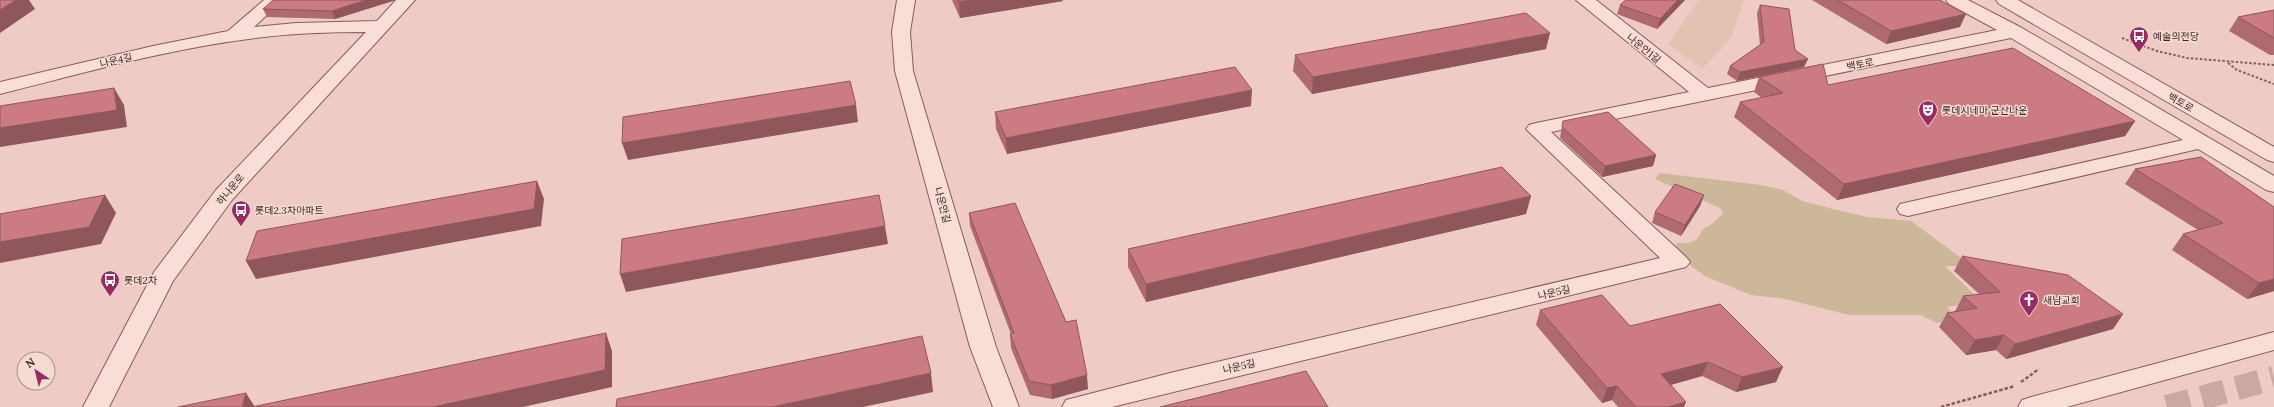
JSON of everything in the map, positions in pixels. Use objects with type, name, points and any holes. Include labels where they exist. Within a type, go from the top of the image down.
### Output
[{"type":"street","points":[[234,36],[274,0]]},
{"type":"street","name":"하나운로","points":[[96,407],[166,271],[224,195],[380,26],[406,0]]},
{"type":"street","name":"나운안길","points":[[906,0],[901,32],[904,71],[983,347],[1006,407]]},
{"type":"street","name":"나운안1길","points":[[1585,0],[1704,95]]},
{"type":"street","points":[[1955,0],[2016,32],[2274,185]]},
{"type":"street","name":"백토로","points":[[2004,0],[2274,156]]},
{"type":"street","name":"나운4길","points":[[0,88],[191,43],[234,36],[304,28],[380,26]]},
{"type":"street","name":"백토로","points":[[1704,95],[2016,32]]},
{"type":"street","name":"나운5길","points":[[1075,407],[1174,381],[1678,262],[1536,129],[1704,95]]},
{"type":"street","points":[[1908,209],[2202,142]]},
{"type":"street","points":[[2224,156],[2274,192]]},
{"type":"street","points":[[2031,407],[2274,341]]},
{"type":"path","points":[[2122,38],[2156,51],[2187,58],[2227,63],[2274,65]]},
{"type":"path","points":[[2227,63],[2237,70],[2274,84]]},
{"type":"path","points":[[1941,407],[2018,385],[2039,369]]},
{"type":"shaded area","points":[[1699,0],[1744,0],[1731,38],[1702,69],[1668,44]]},
{"type":"shaded area","points":[[1660,173],[1761,185],[1783,190],[1802,201],[1837,210],[1867,217],[1911,221],[1972,266],[1945,266],[1976,296],[1974,303],[1947,307],[1953,314],[1953,320],[1937,323],[1921,315],[1849,315],[1786,299],[1751,295],[1705,276],[1692,267],[1674,248],[1677,243],[1689,243],[1698,238],[1702,230],[1723,214],[1720,208],[1655,179]]},
{"type":"building","points":[[0,0],[16,0],[0,10]]},
{"type":"building","points":[[273,0],[366,0],[332,11],[263,9]]},
{"type":"building","points":[[958,0],[972,0],[959,2]]},
{"type":"building","points":[[1626,0],[1678,0],[1660,19],[1620,5]]},
{"type":"building","points":[[1838,0],[1940,0],[1966,14],[1891,31]]},
{"type":"building","points":[[1760,5],[1789,9],[1795,50],[1808,59],[1740,72],[1730,66],[1764,42]]},
{"type":"building","points":[[2274,10],[2274,38],[2238,17]]},
{"type":"building","points":[[1526,13],[1550,33],[1313,77],[1295,55]]},
{"type":"building","name":"롯데시네마 군산나운","points":[[2013,48],[2135,121],[1844,184],[1740,102],[1783,93],[1759,77],[1823,64],[1828,85]]},
{"type":"building","points":[[1235,67],[1252,90],[1006,138],[995,112]]},
{"type":"building","points":[[850,81],[856,105],[622,143],[623,117]]},
{"type":"building","points":[[114,88],[117,110],[0,128],[0,106]]},
{"type":"building","points":[[1608,112],[1656,155],[1605,166],[1562,127],[1563,121]]},
{"type":"building","points":[[2201,157],[2274,207],[2274,279],[2259,283],[2183,234],[2223,223],[2135,169]]},
{"type":"building","points":[[1502,167],[1531,196],[1146,284],[1128,249]]},
{"type":"building","points":[[537,181],[534,209],[246,261],[257,231]]},
{"type":"building","points":[[1675,184],[1704,195],[1685,225],[1655,212]]},
{"type":"building","points":[[105,195],[89,227],[0,242],[0,214]]},
{"type":"building","points":[[879,195],[885,226],[620,274],[622,239]]},
{"type":"building","points":[[1015,203],[1066,322],[1076,320],[1087,375],[1051,385],[1029,381],[1010,334],[1014,333],[969,213]]},
{"type":"building","name":"새남교회","points":[[1962,256],[2068,275],[2123,314],[2015,344],[2004,335],[1975,340],[1947,313],[1977,308],[1963,296],[2000,292]]},
{"type":"building","points":[[1602,295],[1630,326],[1720,304],[1783,367],[1742,377],[1708,362],[1661,374],[1686,402],[1668,407],[1636,407],[1617,386],[1607,388],[1540,310]]},
{"type":"building","points":[[606,333],[605,370],[433,407],[252,407]]},
{"type":"building","points":[[922,336],[931,373],[772,407],[616,407],[617,399]]},
{"type":"building","points":[[1306,371],[1328,407],[1160,407]]},
{"type":"building","points":[[246,393],[242,407],[178,407]]},
{"type":"tunnel","points":[[2167,407],[2274,378]]},
{"type":"place","name":"예술의전당","points":[[2139,53]]},
{"type":"place","name":"롯데시네마 군산나운","points":[[1928,127]]},
{"type":"place","name":"롯데2.3차아파트","points":[[241,227]]},
{"type":"place","name":"롯데2차","points":[[110,297]]},
{"type":"place","name":"새남교회","points":[[2029,317]]}]
